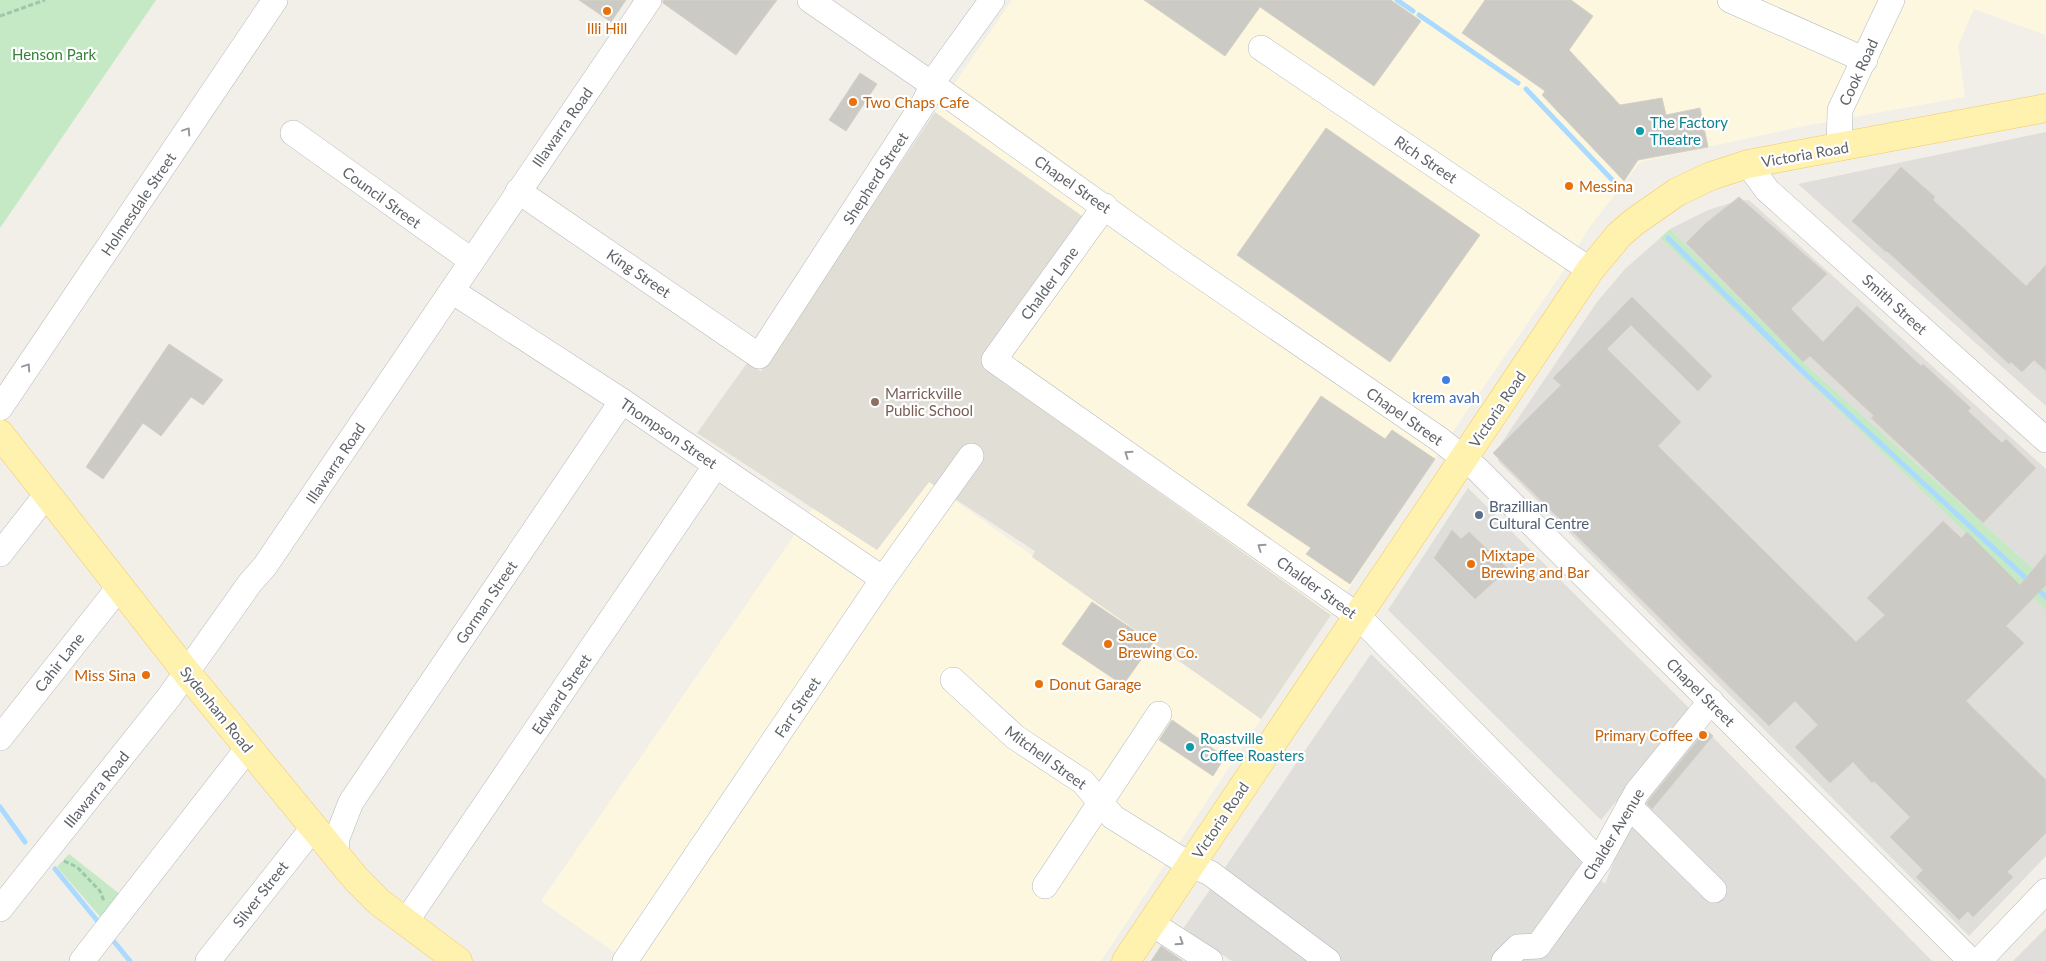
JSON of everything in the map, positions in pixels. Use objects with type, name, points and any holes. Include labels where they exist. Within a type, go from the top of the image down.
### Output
[{"type":"main road","name":"Victoria Road","points":[[1126,961],[1590,270],[1619,235],[1655,206],[1677,192],[1711,176],[1748,164],[2046,108]]},
{"type":"main road","name":"Sydenham Road","points":[[0,434],[187,673],[336,855],[379,902],[452,959]]},
{"type":"street","name":"Holmesdale Street","points":[[0,408],[275,0]]},
{"type":"street","name":"Illawarra Road","points":[[0,909],[187,673],[250,583],[265,566],[649,0]]},
{"type":"street","name":"Chapel Street","points":[[810,0],[933,85],[1175,258],[1439,438],[1464,458],[1971,961]]},
{"type":"street","name":"Shepherd Street","points":[[759,356],[925,101],[937,76],[992,0]]},
{"type":"street","points":[[1730,0],[1864,60]]},
{"type":"street","name":"Cook Road","points":[[1839,148],[1840,110],[1892,0]]},
{"type":"street","name":"Rich Street","points":[[1261,48],[1590,270]]},
{"type":"street","name":"Council Street","points":[[293,133],[472,261]]},
{"type":"street","name":"Smith Street","points":[[1748,164],[1767,190],[2046,440]]},
{"type":"street","name":"King Street","points":[[518,191],[759,356]]},
{"type":"street","name":"Chalder Lane","points":[[994,360],[1104,206]]},
{"type":"street","name":"Thompson Street","points":[[452,291],[622,401],[883,579]]},
{"type":"street","name":"Chalder Street","points":[[994,360],[1358,616],[1599,861]]},
{"type":"street","name":"Gorman Street","points":[[336,855],[337,838],[351,802],[622,401]]},
{"type":"street","name":"Farr Street","points":[[625,961],[883,579],[971,456]]},
{"type":"street","name":"Edward Street","points":[[405,923],[716,465]]},
{"type":"street","points":[[0,554],[47,494]]},
{"type":"street","name":"Cahir Lane","points":[[0,738],[120,586]]},
{"type":"street","name":"Mitchell Street","points":[[953,680],[1015,737],[1083,782],[1113,817],[1190,865],[1210,873],[1328,961]]},
{"type":"street","name":"Chalder Avenue","points":[[1504,961],[1518,947],[1538,946],[1599,861],[1637,792],[1711,701]]},
{"type":"street","points":[[1045,886],[1159,714]]},
{"type":"street","points":[[82,961],[248,748]]},
{"type":"street","name":"Gorman Street","points":[[308,822],[332,814],[351,802]]},
{"type":"street","points":[[1629,806],[1714,890]]},
{"type":"street","name":"Silver Street","points":[[208,961],[308,822]]},
{"type":"street","points":[[1979,961],[2046,891]]},
{"type":"street","points":[[1151,923],[1210,961]]},
{"type":"path","points":[[0,16],[45,0]]},
{"type":"path","points":[[48,848],[66,863],[76,867],[100,891],[104,900],[104,910],[111,923]]},
{"type":"shaded area","points":[[1012,0],[2046,0],[2046,35],[1974,9],[1958,46],[1965,97],[1804,126],[1640,162],[1589,228],[1564,270],[1460,421],[1331,615],[984,368],[1084,218],[935,112]]},
{"type":"shaded area","name":"Marrickville Public School","points":[[935,112],[1085,218],[984,368],[1331,615],[1261,719],[1032,557],[1035,551],[929,482],[877,550],[697,433],[747,363],[761,371]]},
{"type":"shaded area","points":[[2046,132],[2046,406],[1798,184]]},
{"type":"shaded area","points":[[1749,200],[2046,469],[2046,580],[1803,362],[1670,229],[1708,210],[1737,201]]},
{"type":"shaded area","points":[[1660,238],[2046,611],[2046,856],[1969,936],[1498,461],[1498,448],[1597,302],[1625,269]]},
{"type":"shaded area","points":[[929,482],[1261,719],[1101,961],[627,961],[541,901],[813,508],[877,550]]},
{"type":"shaded area","points":[[1468,488],[1691,710],[1601,820],[1388,610]]},
{"type":"shaded area","points":[[1371,654],[1605,884],[1637,802],[1701,725],[1932,961],[1232,961],[1183,929]]},
{"type":"shaded area","points":[[2046,928],[2046,961],[2013,961]]},
{"type":"green space","name":"Henson Park","points":[[0,0],[156,0],[0,228]]},
{"type":"green space","points":[[1670,229],[1803,362],[2046,580],[2046,611],[1660,238]]},
{"type":"green space","points":[[69,854],[121,895],[103,920],[57,867]]},
{"type":"building","name":"Illi Hill","points":[[579,0],[626,0],[611,22]]},
{"type":"building","points":[[663,0],[777,0],[736,55],[663,3]]},
{"type":"building","points":[[1144,0],[1391,0],[1421,21],[1374,86],[1260,7],[1225,56]]},
{"type":"building","points":[[1485,0],[1571,0],[1593,16],[1569,50],[1620,105],[1662,98],[1666,115],[1700,108],[1708,147],[1638,160],[1624,181],[1542,95],[1545,91],[1462,33]]},
{"type":"building","name":"Two Chaps Cafe","points":[[860,73],[877,84],[846,131],[829,120]]},
{"type":"building","points":[[1326,128],[1480,235],[1390,362],[1237,255]]},
{"type":"building","points":[[1901,167],[1935,197],[1933,200],[2026,286],[2046,265],[2046,371],[2034,360],[2022,372],[2011,362],[2009,364],[1852,221]]},
{"type":"building","points":[[1739,197],[1827,274],[1791,309],[1823,342],[1857,306],[1921,366],[1923,364],[1971,408],[1968,411],[2002,443],[2006,439],[2036,468],[1983,523],[1871,418],[1874,416],[1810,356],[1803,362],[1686,243],[1706,223]]},
{"type":"building","points":[[1632,297],[1712,376],[1698,391],[1631,325],[1607,349],[1681,422],[1658,446],[1856,642],[1885,615],[1867,598],[1943,521],[1961,538],[1967,532],[2020,585],[2046,554],[2046,585],[2006,626],[2024,643],[1966,701],[2046,780],[2046,833],[2007,872],[2013,877],[1973,917],[1968,911],[1959,920],[1916,877],[1923,870],[1890,837],[1910,817],[1874,781],[1872,783],[1853,762],[1830,783],[1795,747],[1818,725],[1795,701],[1769,726],[1493,453],[1561,385],[1553,378]]},
{"type":"building","points":[[169,344],[223,380],[203,405],[191,397],[161,436],[143,423],[103,479],[86,467]]},
{"type":"building","points":[[1321,396],[1385,439],[1392,430],[1435,459],[1350,584],[1306,554],[1311,548],[1247,505]]},
{"type":"building","name":"Mixtape Brewing and Bar","points":[[1452,530],[1461,539],[1469,532],[1508,569],[1475,599],[1434,558]]},
{"type":"building","name":"Sauce Brewing Co.","points":[[1092,602],[1153,643],[1123,685],[1062,644]]},
{"type":"building","name":"Roastville Coffee Roasters","points":[[1172,720],[1225,757],[1213,776],[1159,740]]},
{"type":"building","points":[[1706,730],[1713,736],[1652,809],[1647,804],[1649,800]]},
{"type":"building","points":[[1161,946],[1183,961],[1151,961]]},
{"type":"waterway","points":[[1397,0],[1413,11]]},
{"type":"waterway","points":[[1419,15],[1518,83]]},
{"type":"waterway","points":[[1526,89],[1619,187]]},
{"type":"waterway","points":[[1668,238],[1799,368],[2030,582]]},
{"type":"waterway","points":[[2036,588],[2046,597]]},
{"type":"waterway","points":[[0,807],[25,842]]},
{"type":"waterway","points":[[55,869],[100,924]]},
{"type":"waterway","points":[[111,938],[130,961]]},
{"type":"place","name":"Illi Hill","points":[[607,11]]},
{"type":"place","name":"Two Chaps Cafe","points":[[853,102]]},
{"type":"place","name":"The Factory Theatre","points":[[1640,131]]},
{"type":"place","name":"Messina","points":[[1569,186]]},
{"type":"place","name":"krem avah","points":[[1446,380]]},
{"type":"place","name":"Marrickville Public School","points":[[875,402]]},
{"type":"place","name":"Brazillian Cultural Centre","points":[[1479,515]]},
{"type":"place","name":"Mixtape Brewing and Bar","points":[[1471,564]]},
{"type":"place","name":"Sauce Brewing Co.","points":[[1108,644]]},
{"type":"place","name":"Miss Sina","points":[[146,675]]},
{"type":"place","name":"Donut Garage","points":[[1039,684]]},
{"type":"place","name":"Primary Coffee","points":[[1703,735]]},
{"type":"place","name":"Roastville Coffee Roasters","points":[[1190,747]]}]
